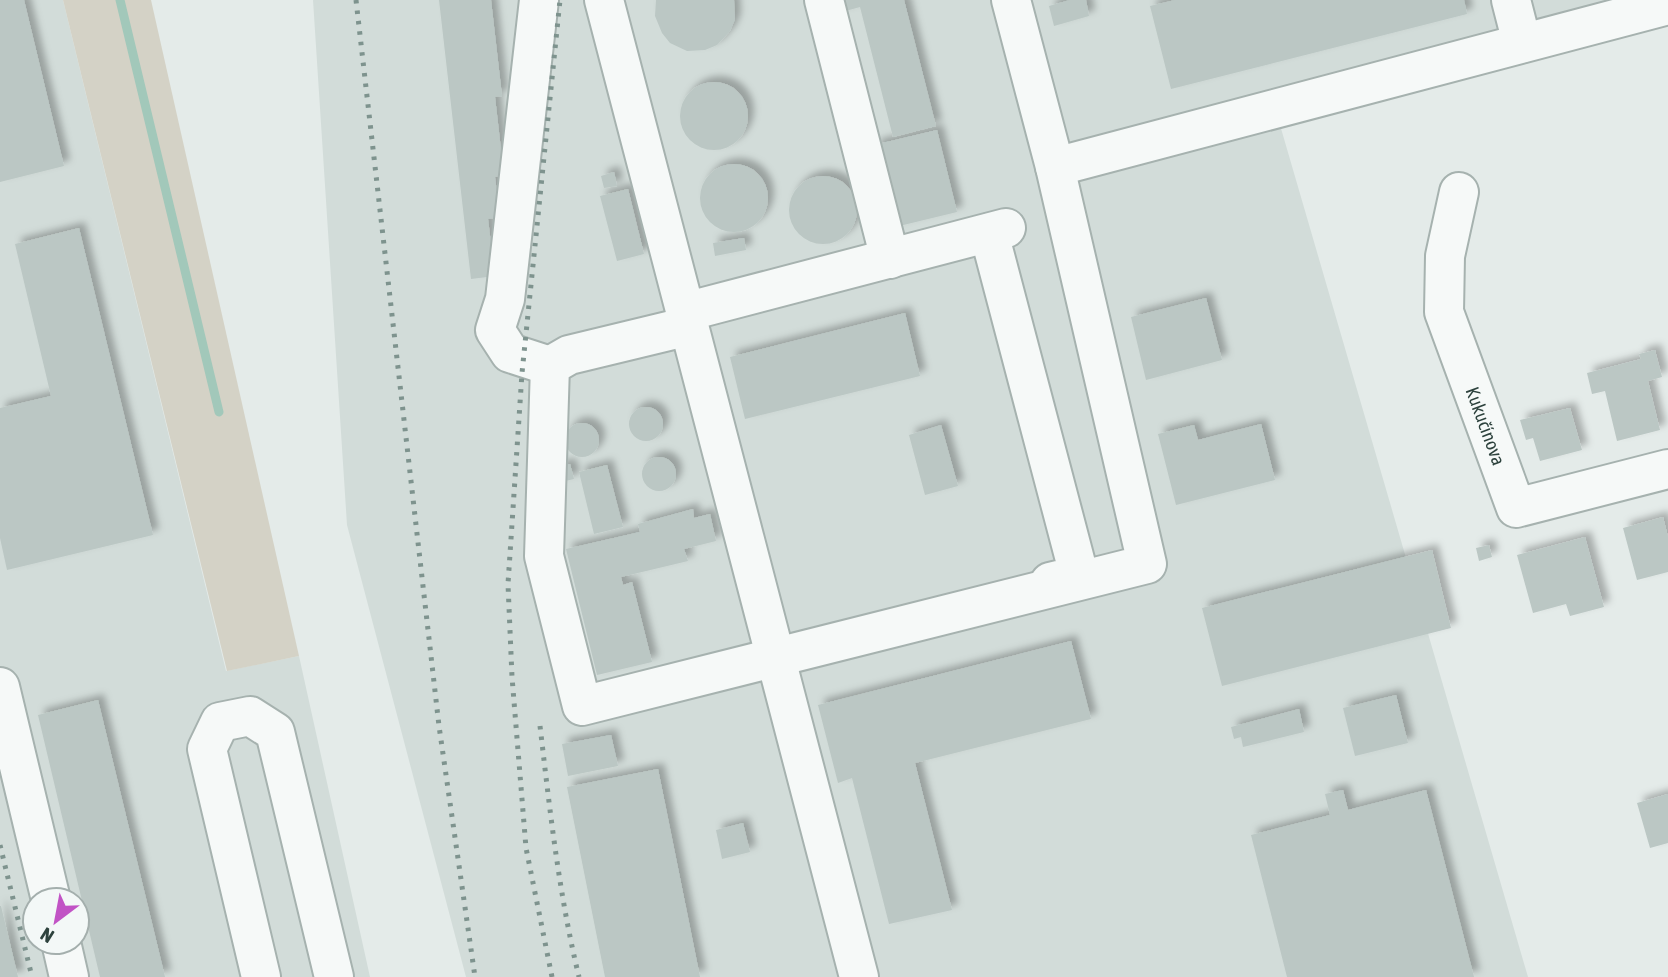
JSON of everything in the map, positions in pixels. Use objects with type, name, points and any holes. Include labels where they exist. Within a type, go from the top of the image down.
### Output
[{"type":"street","points":[[539,0],[505,299],[495,330],[510,353],[550,366],[569,355],[687,319],[890,259],[998,231],[1079,575],[775,658]]},
{"type":"street","points":[[604,0],[859,977]]},
{"type":"street","points":[[824,0],[890,259]]},
{"type":"street","points":[[550,366],[544,556],[582,706],[1147,564],[1055,167],[1011,0]]},
{"type":"street","points":[[1511,0],[1522,43]]},
{"type":"street","points":[[1055,167],[1668,5]]},
{"type":"street","name":"Kukučínova","points":[[1459,192],[1445,256],[1444,312],[1516,508],[1668,469]]},
{"type":"street","points":[[0,687],[48,886]]},
{"type":"street","points":[[261,977],[207,750],[220,722],[250,716],[275,732],[334,977]]},
{"type":"street","points":[[64,956],[69,977]]},
{"type":"shaded area","points":[[0,0],[63,0],[226,671],[299,656],[370,977],[0,977]]},
{"type":"shaded area","points":[[63,0],[151,0],[299,656],[227,671]]},
{"type":"shaded area","points":[[313,0],[1668,0],[1280,125],[1528,977],[466,977],[347,525]]},
{"type":"building","points":[[0,0],[24,0],[64,166],[0,182]]},
{"type":"building","points":[[439,0],[491,0],[502,96],[495,97],[504,176],[495,177],[500,217],[488,219],[495,276],[471,279]]},
{"type":"building","points":[[656,0],[734,0],[735,19],[730,31],[717,45],[705,50],[687,51],[670,43],[662,33],[655,16]]},
{"type":"building","points":[[835,0],[904,0],[936,126],[893,137],[860,7],[838,13]]},
{"type":"building","points":[[1070,0],[1086,0],[1089,16],[1054,26],[1049,6]]},
{"type":"building","points":[[1175,0],[1464,0],[1467,14],[1171,89],[1150,6]]},
{"type":"building","points":[[714,82],[727,85],[738,92],[745,103],[748,116],[745,129],[738,140],[727,147],[714,150],[701,147],[690,140],[683,129],[680,116],[683,103],[690,92],[701,85]]},
{"type":"building","points":[[937,130],[957,212],[895,227],[874,145]]},
{"type":"building","points":[[734,164],[747,167],[758,174],[765,185],[768,198],[765,211],[758,222],[747,229],[734,232],[721,229],[710,222],[703,211],[700,198],[703,185],[710,174],[721,167]]},
{"type":"building","points":[[614,172],[617,186],[604,188],[601,176]]},
{"type":"building","points":[[823,176],[836,179],[847,186],[854,197],[857,210],[854,223],[847,234],[836,241],[823,244],[810,241],[799,234],[792,223],[789,210],[792,197],[799,186],[810,179]]},
{"type":"building","points":[[628,189],[644,254],[617,261],[600,196]]},
{"type":"building","points":[[79,228],[153,535],[7,570],[0,538],[0,408],[51,396],[15,244]]},
{"type":"building","points":[[744,238],[746,250],[715,256],[713,243]]},
{"type":"building","points":[[1206,298],[1222,360],[1146,380],[1131,317]]},
{"type":"building","points":[[905,313],[920,376],[745,419],[730,357]]},
{"type":"building","points":[[1655,350],[1662,377],[1648,381],[1660,430],[1617,441],[1605,391],[1592,394],[1587,373],[1641,359],[1639,354]]},
{"type":"building","points":[[646,407],[658,412],[663,424],[658,436],[646,441],[634,436],[629,424],[634,412]]},
{"type":"building","points":[[1570,408],[1582,450],[1540,461],[1533,438],[1526,440],[1520,420]]},
{"type":"building","points":[[582,423],[594,428],[599,440],[594,452],[582,457],[570,452],[565,440],[570,428]]},
{"type":"building","points":[[1261,424],[1275,480],[1176,505],[1158,434],[1194,425],[1198,440]]},
{"type":"building","points":[[941,425],[958,486],[925,495],[909,435]]},
{"type":"building","points":[[659,457],[671,462],[676,474],[671,486],[659,491],[647,486],[642,474],[647,462]]},
{"type":"building","points":[[570,464],[574,479],[561,482],[557,467]]},
{"type":"building","points":[[607,465],[623,527],[594,534],[579,472]]},
{"type":"building","points":[[693,509],[694,518],[710,514],[716,541],[684,549],[688,561],[621,577],[623,585],[632,582],[652,662],[597,675],[566,549],[640,532],[638,524]]},
{"type":"building","points":[[1663,517],[1668,537],[1668,572],[1637,580],[1623,528]]},
{"type":"building","points":[[1585,537],[1604,607],[1570,616],[1566,604],[1533,613],[1517,555]]},
{"type":"building","points":[[1489,545],[1492,557],[1479,561],[1476,548]]},
{"type":"building","points":[[1432,550],[1451,628],[1222,686],[1202,608]]},
{"type":"building","points":[[1071,641],[1091,719],[915,763],[952,910],[889,924],[852,778],[838,783],[818,705]]},
{"type":"building","points":[[1396,695],[1408,743],[1355,756],[1343,708]]},
{"type":"building","points":[[98,700],[165,977],[100,977],[91,939],[91,886],[78,886],[38,715]]},
{"type":"building","points":[[1299,709],[1304,732],[1243,747],[1241,737],[1234,739],[1231,727]]},
{"type":"building","points":[[611,735],[618,766],[568,776],[562,744]]},
{"type":"building","points":[[658,769],[700,977],[605,977],[567,787]]},
{"type":"building","points":[[1343,790],[1348,810],[1426,790],[1474,977],[1287,977],[1251,835],[1330,815],[1325,794]]},
{"type":"building","points":[[1668,794],[1668,843],[1650,848],[1637,803]]},
{"type":"building","points":[[743,823],[750,852],[722,859],[716,830]]},
{"type":"building","points":[[1,906],[18,977],[0,977]]},
{"type":"waterway","points":[[120,0],[219,412]]},
{"type":"railway","points":[[356,0],[439,726],[475,977]]},
{"type":"railway","points":[[552,977],[526,848],[512,677],[508,584],[522,373],[560,0]]},
{"type":"railway","points":[[540,726],[551,821],[579,977]]},
{"type":"railway","points":[[0,845],[32,977]]}]
